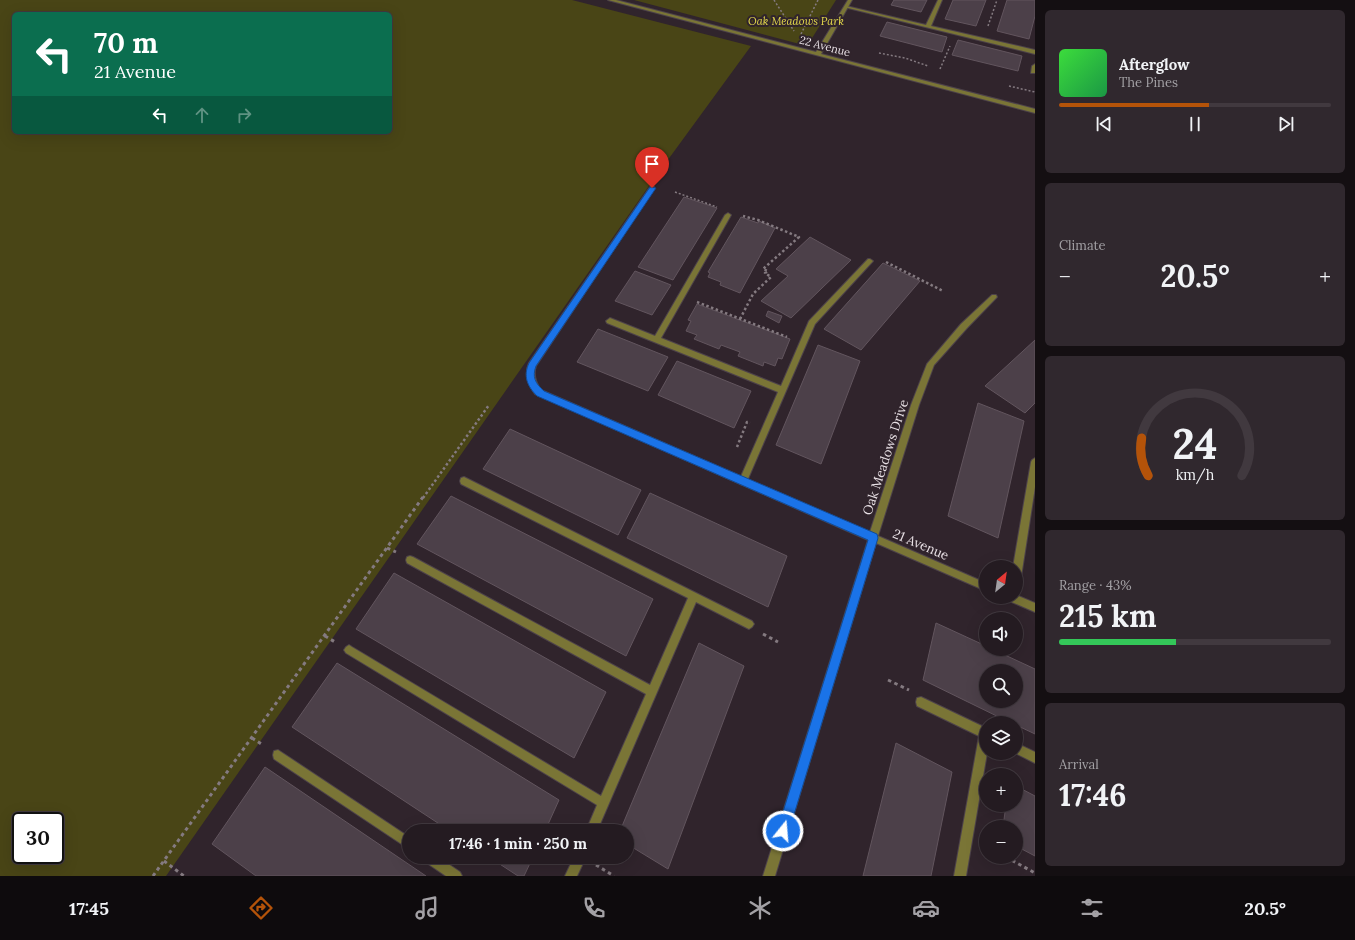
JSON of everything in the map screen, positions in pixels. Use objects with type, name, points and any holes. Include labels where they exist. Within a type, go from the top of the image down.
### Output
[{"type":"street","name":"22 Avenue","points":[[610,0],[1035,111]]},
{"type":"street","points":[[818,54],[850,0]]},
{"type":"street","points":[[928,26],[940,0]]},
{"type":"street","points":[[846,7],[1035,52]]},
{"type":"street","points":[[1033,72],[1035,66]]},
{"type":"street","name":"21 Avenue","points":[[652,188],[532,365],[529,373],[530,379],[538,392],[979,584]]},
{"type":"street","points":[[656,340],[728,215]]},
{"type":"street","points":[[743,481],[812,323],[870,261]]},
{"type":"street","name":"Oak Meadows Drive","points":[[769,876],[915,405],[931,364],[964,326],[994,297]]},
{"type":"street","points":[[610,321],[782,390]]},
{"type":"street","points":[[1020,560],[1032,500],[1035,462]]},
{"type":"street","points":[[464,481],[749,624]]},
{"type":"street","points":[[410,560],[652,692]]},
{"type":"street","points":[[594,824],[694,596]]},
{"type":"street","points":[[1023,602],[1035,608]]},
{"type":"street","points":[[349,650],[603,803]]},
{"type":"street","points":[[921,702],[979,730]]},
{"type":"street","points":[[1023,752],[1035,758]]},
{"type":"street","points":[[278,755],[402,839]]},
{"type":"street","points":[[960,876],[981,760]]},
{"type":"street","points":[[438,864],[456,876]]},
{"type":"street","points":[[571,876],[577,864]]},
{"type":"path","points":[[774,0],[783,12],[790,28],[795,32]]},
{"type":"path","points":[[800,37],[818,0]]},
{"type":"path","points":[[983,40],[997,0]]},
{"type":"path","points":[[940,69],[955,33]]},
{"type":"path","points":[[675,192],[723,209],[721,212],[728,215],[737,218],[739,215],[757,221],[758,220],[799,237],[763,269],[768,271],[765,273],[771,277],[753,294],[740,319]]},
{"type":"path","points":[[870,261],[877,264],[881,260],[943,291]]},
{"type":"path","points":[[681,296],[804,343]]},
{"type":"path","points":[[153,876],[489,405]]},
{"type":"path","points":[[888,680],[910,690],[921,702]]},
{"type":"path","points":[[164,862],[184,876]]},
{"type":"path","points":[[1019,864],[1035,873]]},
{"type":"green space","points":[[0,0],[572,0],[751,46],[651,183],[166,876],[0,876]]},
{"type":"green space","name":"Oak Meadows Park","points":[[634,0],[836,0],[807,46]]},
{"type":"building","points":[[894,0],[927,0],[921,12],[891,5]]},
{"type":"building","points":[[953,0],[986,0],[976,26],[945,19]]},
{"type":"building","points":[[1007,0],[1035,0],[1035,16],[1029,39],[997,31]]},
{"type":"building","points":[[887,22],[947,37],[942,52],[880,36]]},
{"type":"building","points":[[958,40],[1022,56],[1018,71],[952,55]]},
{"type":"building","points":[[684,197],[717,208],[673,280],[638,267]]},
{"type":"building","points":[[741,217],[758,223],[759,221],[775,228],[740,293],[720,285],[721,282],[708,277],[710,273],[708,272]]},
{"type":"building","points":[[810,237],[851,260],[791,318],[761,301],[788,276],[776,269]]},
{"type":"building","points":[[883,263],[920,281],[861,350],[824,329]]},
{"type":"building","points":[[635,271],[671,285],[652,315],[615,301]]},
{"type":"building","points":[[697,304],[790,339],[782,359],[778,358],[775,366],[764,362],[763,366],[738,356],[740,352],[721,345],[719,349],[694,339],[697,335],[686,331],[691,321],[688,320]]},
{"type":"building","points":[[768,311],[782,316],[779,323],[766,316]]},
{"type":"building","points":[[598,329],[668,357],[648,391],[577,362]]},
{"type":"building","points":[[1035,340],[1035,403],[1025,413],[985,386]]},
{"type":"building","points":[[818,345],[860,361],[821,464],[776,445]]},
{"type":"building","points":[[677,361],[751,391],[734,428],[658,395]]},
{"type":"building","points":[[978,403],[1024,421],[998,538],[948,516]]},
{"type":"building","points":[[510,429],[641,490],[618,535],[483,469]]},
{"type":"building","points":[[650,493],[787,556],[768,607],[627,538]]},
{"type":"building","points":[[451,496],[653,599],[626,656],[417,544]]},
{"type":"building","points":[[394,573],[606,692],[574,758],[356,629]]},
{"type":"building","points":[[936,623],[979,643],[979,656],[1007,656],[1035,669],[1035,734],[1023,728],[1023,716],[997,716],[980,708],[1023,708],[1023,664],[979,664],[979,707],[923,680]]},
{"type":"building","points":[[699,643],[744,666],[668,869],[634,848],[634,824],[623,824]]},
{"type":"building","points":[[337,663],[559,800],[548,824],[439,824],[292,727]]},
{"type":"building","points":[[896,743],[952,772],[931,876],[863,876]]},
{"type":"building","points":[[265,767],[402,860],[402,864],[408,864],[426,876],[256,876],[212,844]]},
{"type":"building","points":[[1023,790],[1035,796],[1035,856],[1023,850],[1023,820],[1004,820],[1005,812],[1023,812]]},
{"type":"building","points":[[500,864],[530,864],[524,876],[518,876]]},
{"type":"route","points":[[652,188],[532,365],[529,373],[530,379],[534,387],[540,393],[873,538],[839,653],[783,831]]}]
